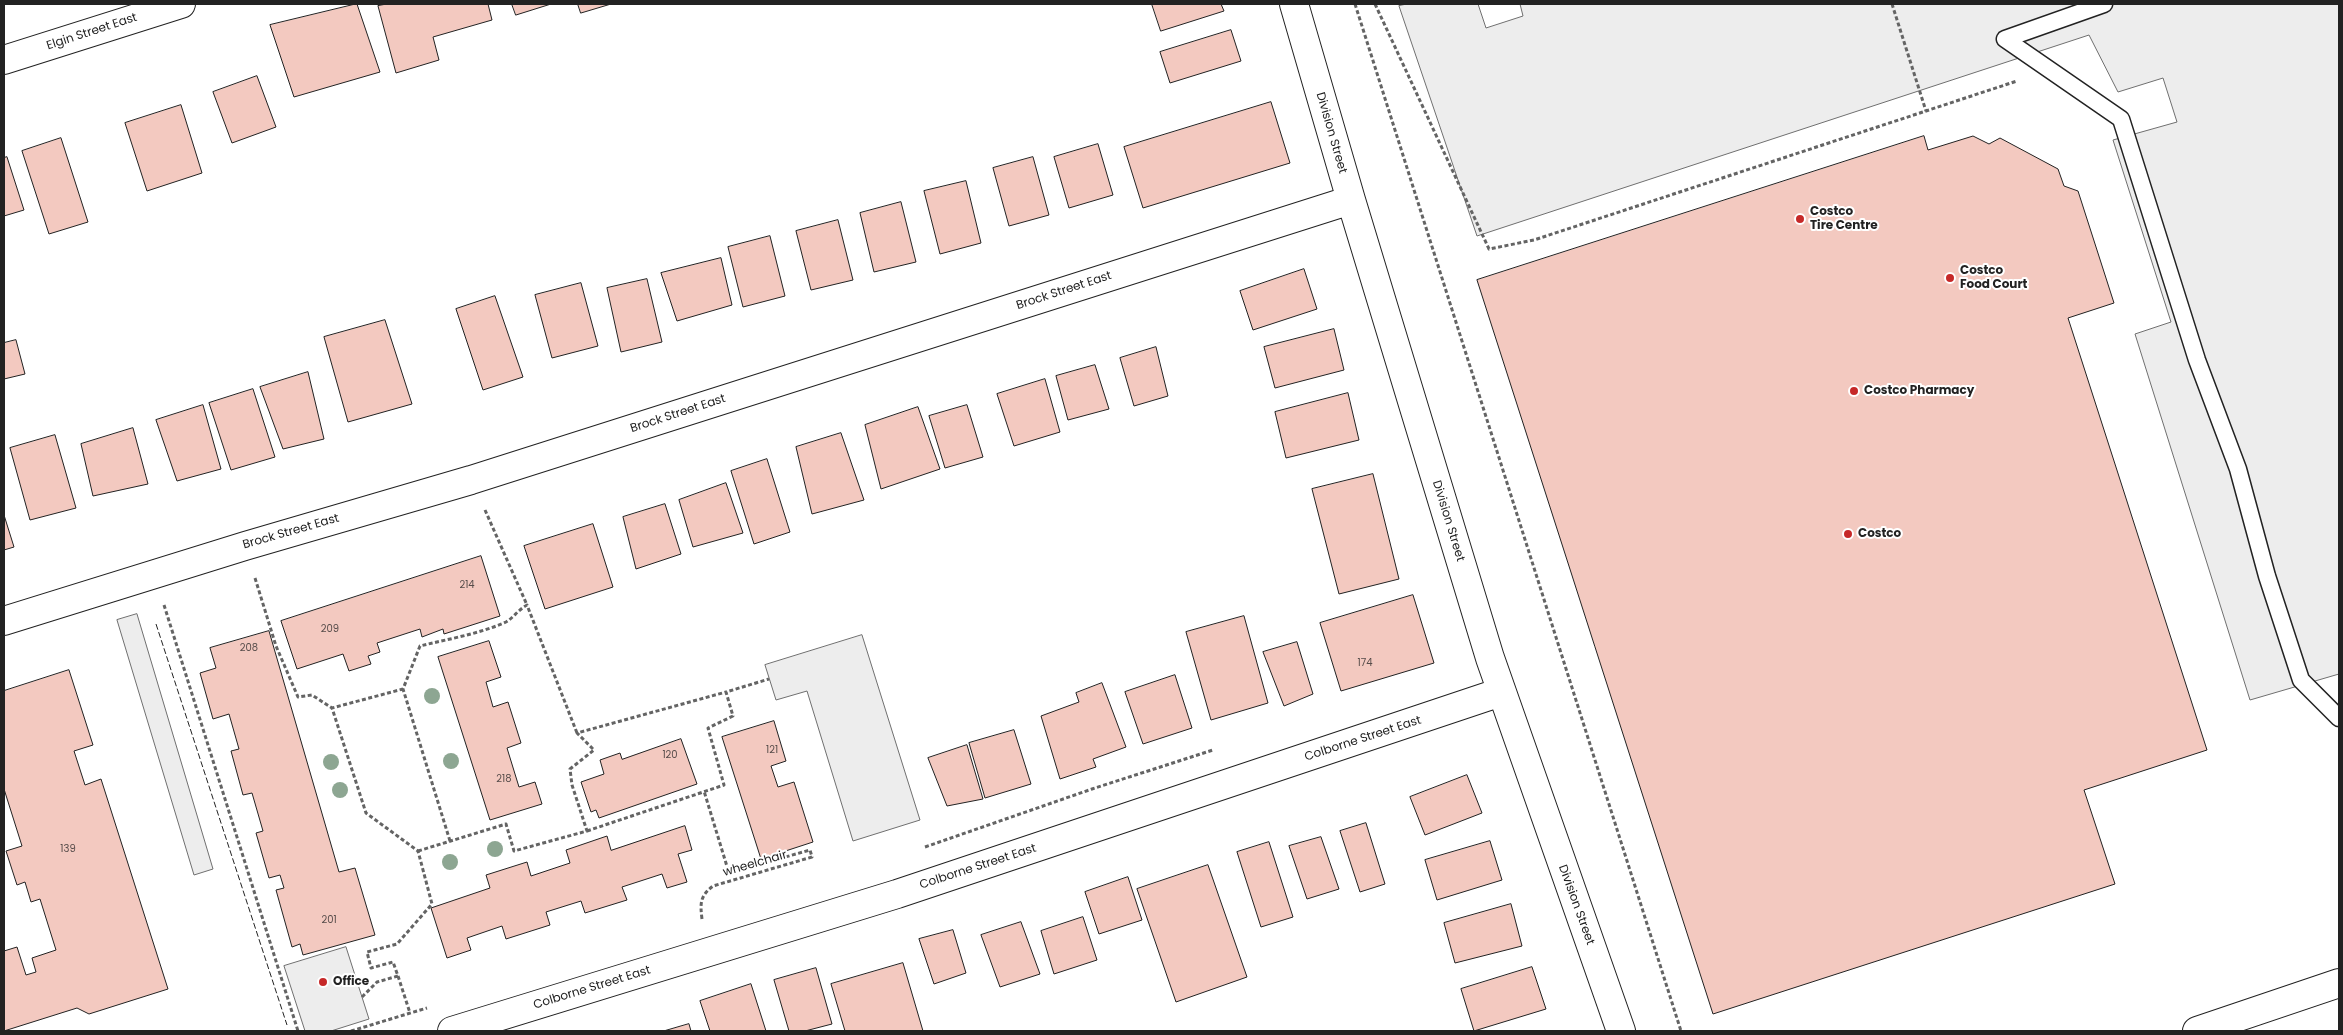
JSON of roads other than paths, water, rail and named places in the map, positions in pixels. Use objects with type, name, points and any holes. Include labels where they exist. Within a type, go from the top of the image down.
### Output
[{"type":"street","name":"Elgin Street East","points":[[4,60],[181,4]]},
{"type":"street","name":"Division Street","points":[[1294,4],[1351,200],[1501,692],[1621,1031]]},
{"type":"street","name":"Brock Street East","points":[[4,621],[154,574],[472,480],[1351,200]]},
{"type":"street","name":"Colborne Street East","points":[[452,1031],[898,894],[1501,692]]},
{"type":"street","points":[[2197,1031],[2339,983]]},
{"type":"lane","points":[[2104,4],[2005,39],[2121,119],[2197,360],[2238,469],[2267,576],[2301,680],[2339,718]]},
{"type":"place","name":"Costco Tire Centre","points":[[1800,219]]},
{"type":"place","name":"Costco Food Court","points":[[1950,278]]},
{"type":"place","name":"Costco Pharmacy","points":[[1854,391]]},
{"type":"place","name":"Costco","points":[[1848,534]]},
{"type":"place","name":"Office","points":[[323,982]]}]
